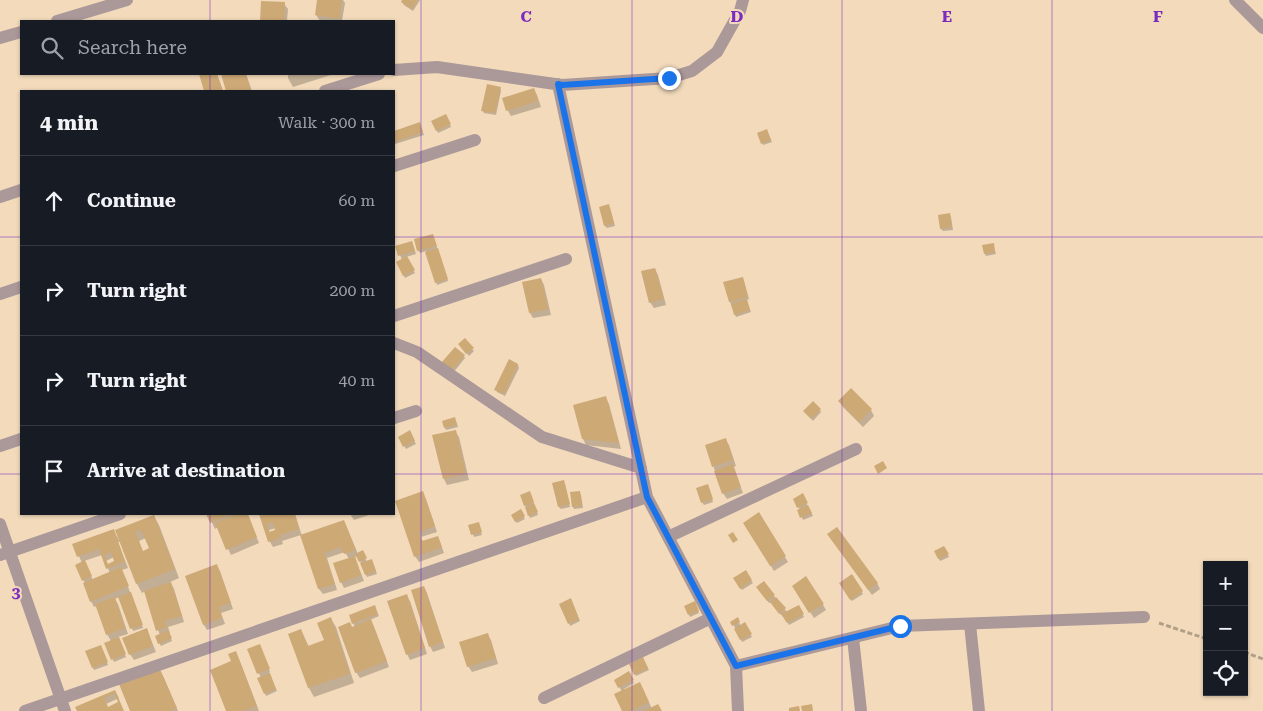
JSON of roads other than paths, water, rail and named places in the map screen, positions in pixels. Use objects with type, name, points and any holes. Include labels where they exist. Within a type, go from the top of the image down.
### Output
[{"type":"street","points":[[60,20],[127,0]]},
{"type":"street","points":[[395,70],[437,68],[562,85],[669,78],[692,70],[717,52],[740,10],[743,0]]},
{"type":"street","points":[[1235,0],[1263,28]]},
{"type":"street","points":[[0,38],[20,32]]},
{"type":"street","points":[[328,90],[376,75]]},
{"type":"street","points":[[558,84],[647,497],[736,666],[738,711]]},
{"type":"street","points":[[395,166],[476,140]]},
{"type":"street","points":[[0,197],[20,190]]},
{"type":"street","points":[[395,316],[566,259]]},
{"type":"street","points":[[0,294],[20,287]]},
{"type":"street","points":[[395,343],[417,352],[542,437],[641,468]]},
{"type":"street","points":[[395,418],[416,411]]},
{"type":"street","points":[[0,446],[20,439]]},
{"type":"street","points":[[668,537],[856,449]]},
{"type":"street","points":[[25,711],[63,705],[647,497]]},
{"type":"street","points":[[5,554],[117,515]]},
{"type":"street","points":[[0,524],[5,554],[63,705]]},
{"type":"street","points":[[736,666],[900,626],[1144,617]]},
{"type":"street","points":[[544,698],[711,618]]},
{"type":"street","points":[[970,624],[979,711]]},
{"type":"street","points":[[854,638],[861,711]]}]
